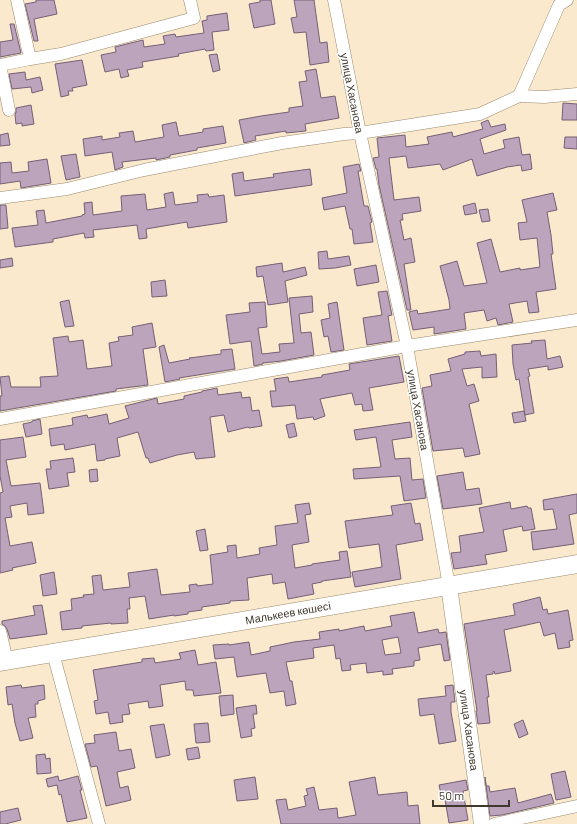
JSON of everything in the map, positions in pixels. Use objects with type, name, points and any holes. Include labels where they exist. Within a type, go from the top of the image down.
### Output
[{"type":"main road","name":"Малькеев көшесі","points":[[3,662],[577,564]]},
{"type":"street","points":[[17,0],[30,59]]},
{"type":"street","points":[[9,110],[0,65],[61,54],[194,18],[190,0]]},
{"type":"street","name":"улица Хасанова","points":[[334,0],[360,133],[407,346],[449,586],[482,824]]},
{"type":"street","points":[[520,96],[559,5],[567,0]]},
{"type":"street","points":[[0,198],[67,190],[144,170],[282,143],[360,133],[480,114],[520,96],[544,97],[577,94]]},
{"type":"street","points":[[0,419],[407,346],[577,320]]},
{"type":"street","points":[[0,631],[3,662]]},
{"type":"street","points":[[53,653],[99,824]]},
{"type":"street","points":[[494,824],[577,806]]},
{"type":"building","points":[[36,0],[54,0],[57,14],[34,19],[38,41],[34,41],[25,4],[36,2]]},
{"type":"building","points":[[260,0],[271,0],[275,24],[254,28],[249,4],[260,2]]},
{"type":"building","points":[[294,0],[314,0],[320,43],[327,42],[329,62],[310,65],[306,32],[294,33],[291,18],[297,17]]},
{"type":"building","points":[[227,13],[229,30],[212,32],[214,50],[206,51],[205,49],[178,54],[179,56],[142,62],[143,67],[127,70],[129,76],[121,78],[119,69],[105,72],[101,55],[116,52],[115,47],[143,40],[144,47],[165,44],[163,36],[175,34],[176,37],[204,33],[202,21],[207,20],[207,16]]},
{"type":"building","points":[[10,24],[14,24],[21,53],[0,57],[0,42],[13,40]]},
{"type":"building","points":[[217,54],[220,70],[213,72],[209,55]]},
{"type":"building","points":[[82,60],[87,85],[72,88],[73,91],[68,91],[69,95],[61,97],[55,64]]},
{"type":"building","points":[[316,69],[321,98],[335,96],[339,118],[305,124],[306,131],[286,133],[286,131],[255,136],[256,140],[244,143],[239,120],[289,112],[289,108],[303,106],[299,82],[307,81],[305,71]]},
{"type":"building","points":[[25,72],[26,80],[40,77],[43,90],[32,93],[31,87],[12,89],[9,74]]},
{"type":"building","points":[[563,103],[577,104],[577,120],[562,120]]},
{"type":"building","points":[[31,105],[34,124],[22,126],[22,123],[16,124],[16,108]]},
{"type":"building","points":[[488,120],[491,127],[505,124],[506,130],[480,139],[484,154],[505,148],[503,140],[519,137],[522,155],[530,154],[532,169],[522,171],[521,165],[507,167],[477,176],[472,159],[443,170],[440,164],[408,168],[406,156],[389,158],[394,200],[419,197],[421,211],[402,214],[403,220],[400,220],[404,240],[411,238],[415,262],[404,264],[411,310],[407,310],[379,185],[377,169],[373,158],[379,157],[377,138],[405,135],[406,147],[429,144],[427,137],[452,132],[453,137],[483,129],[481,123]]},
{"type":"building","points":[[176,122],[179,136],[203,132],[203,129],[223,126],[226,143],[197,148],[197,150],[170,155],[170,157],[156,160],[156,158],[122,162],[123,167],[115,170],[112,152],[85,156],[83,139],[102,136],[102,140],[120,137],[119,133],[133,131],[135,142],[164,137],[162,125]]},
{"type":"building","points":[[8,133],[10,145],[0,146],[0,135]]},
{"type":"building","points":[[565,137],[577,137],[577,149],[564,148]]},
{"type":"building","points":[[76,154],[80,177],[66,180],[61,156]]},
{"type":"building","points":[[47,159],[51,183],[21,188],[20,181],[0,184],[0,163],[11,162],[12,173],[29,171],[28,162]]},
{"type":"building","points":[[359,164],[361,171],[358,171],[364,206],[368,206],[372,222],[370,223],[373,242],[354,244],[352,229],[350,229],[345,206],[324,210],[322,198],[347,193],[343,167]]},
{"type":"building","points":[[310,169],[312,185],[235,196],[232,174],[243,172],[244,181],[274,177],[273,174]]},
{"type":"building","points":[[173,192],[175,205],[198,202],[197,195],[208,194],[209,197],[224,195],[227,222],[188,228],[187,222],[146,229],[147,238],[139,239],[137,225],[93,230],[94,237],[85,238],[84,233],[53,239],[53,242],[15,247],[12,228],[38,225],[36,211],[44,210],[46,223],[82,216],[85,214],[84,203],[92,202],[93,215],[122,211],[121,196],[145,194],[147,210],[166,207],[164,194]]},
{"type":"building","points":[[553,193],[557,210],[547,212],[551,235],[553,254],[551,254],[556,289],[536,292],[539,312],[529,313],[527,301],[509,304],[513,322],[498,325],[496,318],[487,321],[484,310],[464,313],[466,329],[434,334],[434,327],[413,330],[409,312],[417,310],[418,314],[450,309],[440,266],[457,261],[464,286],[487,283],[477,243],[491,239],[500,272],[520,268],[520,270],[540,267],[537,238],[520,240],[518,223],[527,222],[522,200]]},
{"type":"building","points":[[475,203],[477,213],[465,215],[463,206]]},
{"type":"building","points":[[0,205],[6,205],[8,228],[0,229]]},
{"type":"building","points":[[488,209],[490,221],[482,222],[479,210]]},
{"type":"building","points":[[327,251],[328,259],[349,256],[351,265],[319,269],[318,252]]},
{"type":"building","points":[[12,258],[13,266],[0,268],[0,260]]},
{"type":"building","points":[[282,263],[283,272],[305,267],[307,275],[285,281],[288,302],[268,305],[263,276],[257,277],[256,267]]},
{"type":"building","points":[[376,265],[379,282],[357,286],[354,269]]},
{"type":"building","points":[[165,280],[167,296],[152,297],[151,282]]},
{"type":"building","points":[[387,291],[392,315],[388,316],[392,341],[367,345],[363,318],[382,315],[378,292]]},
{"type":"building","points":[[312,296],[313,312],[299,314],[301,333],[311,332],[314,355],[263,363],[254,366],[251,341],[230,344],[226,315],[250,312],[249,303],[265,302],[267,327],[258,328],[262,354],[280,352],[279,344],[294,343],[289,298]]},
{"type":"building","points":[[69,300],[74,326],[65,327],[60,302]]},
{"type":"building","points":[[337,302],[344,350],[331,352],[328,336],[324,337],[321,320],[330,318],[328,304]]},
{"type":"building","points":[[152,323],[156,347],[143,349],[148,385],[116,389],[116,391],[0,411],[0,396],[2,396],[0,377],[9,376],[11,387],[41,387],[40,377],[58,376],[53,338],[68,336],[69,342],[83,340],[87,369],[112,366],[109,343],[119,341],[118,337],[133,335],[132,327]]},
{"type":"building","points":[[545,340],[547,359],[560,356],[563,367],[548,370],[548,366],[528,369],[534,413],[525,415],[519,379],[516,380],[513,364],[512,345]]},
{"type":"building","points":[[164,345],[169,363],[190,359],[189,358],[221,354],[221,350],[232,349],[235,369],[179,378],[180,379],[165,382],[159,347]]},
{"type":"building","points":[[480,351],[481,356],[496,354],[497,377],[482,378],[482,367],[462,369],[467,386],[474,384],[479,401],[469,404],[480,454],[465,457],[463,448],[433,451],[422,388],[432,386],[430,375],[451,371],[448,359],[465,354],[465,352]]},
{"type":"building","points":[[399,356],[404,382],[369,388],[373,410],[363,411],[362,404],[355,405],[352,393],[320,399],[325,416],[314,420],[313,417],[297,419],[295,405],[272,407],[270,391],[276,391],[274,379],[288,377],[289,382],[322,377],[322,375],[350,370],[349,364]]},
{"type":"building","points":[[217,388],[218,395],[241,392],[242,398],[250,397],[252,411],[259,410],[262,426],[248,427],[228,432],[224,415],[210,417],[215,457],[196,459],[194,452],[177,455],[150,463],[148,458],[146,458],[138,432],[117,438],[120,456],[105,460],[97,461],[95,444],[65,450],[64,444],[51,446],[49,429],[73,425],[72,418],[87,415],[88,418],[107,414],[109,424],[129,418],[125,406],[157,398],[158,404],[184,399],[184,396]]},
{"type":"building","points":[[524,411],[526,421],[514,423],[512,413]]},
{"type":"building","points":[[40,419],[42,434],[26,437],[23,424]]},
{"type":"building","points":[[410,422],[412,437],[392,440],[395,459],[410,458],[412,480],[423,479],[426,498],[404,501],[400,476],[354,479],[353,469],[381,467],[376,437],[356,440],[354,430]]},
{"type":"building","points":[[294,423],[297,436],[289,438],[286,425]]},
{"type":"building","points":[[23,437],[26,457],[6,460],[11,486],[40,483],[44,513],[28,515],[27,503],[10,506],[12,517],[5,518],[10,546],[32,542],[36,563],[12,568],[13,570],[0,573],[0,493],[3,492],[0,476],[0,440]]},
{"type":"building","points":[[73,458],[75,472],[67,473],[69,486],[49,489],[46,469],[51,469],[50,461]]},
{"type":"building","points":[[97,469],[98,481],[90,482],[89,470]]},
{"type":"building","points":[[463,472],[466,490],[479,488],[482,504],[443,509],[437,476]]},
{"type":"building","points":[[577,494],[577,513],[569,515],[574,544],[533,550],[531,532],[557,529],[553,509],[544,510],[543,500]]},
{"type":"building","points":[[510,502],[511,509],[527,506],[528,508],[531,508],[535,529],[523,531],[522,526],[503,530],[507,551],[485,555],[487,564],[454,569],[451,553],[461,552],[459,536],[484,532],[479,508]]},
{"type":"building","points":[[309,503],[311,514],[305,515],[309,542],[292,545],[295,568],[340,560],[339,552],[347,551],[351,577],[312,584],[314,594],[288,599],[285,582],[273,584],[272,574],[247,578],[249,600],[230,601],[230,603],[202,607],[202,610],[188,612],[188,614],[149,619],[145,596],[129,598],[130,609],[127,609],[128,623],[82,626],[82,628],[62,630],[60,612],[72,610],[71,599],[84,597],[83,595],[94,594],[92,576],[101,575],[103,590],[130,587],[128,573],[157,569],[161,595],[190,592],[189,585],[197,584],[197,586],[213,584],[210,555],[228,552],[227,546],[236,545],[237,558],[260,554],[259,548],[277,545],[275,526],[298,523],[295,505]]},
{"type":"building","points":[[411,503],[415,524],[420,523],[423,540],[396,545],[401,579],[355,587],[352,572],[382,567],[379,544],[349,548],[345,521],[393,515],[391,506]]},
{"type":"building","points":[[205,529],[208,550],[200,551],[196,531]]},
{"type":"building","points":[[54,572],[57,594],[43,596],[40,575]]},
{"type":"building","points":[[540,597],[543,610],[547,609],[548,614],[568,610],[573,640],[569,641],[570,647],[558,649],[555,633],[544,636],[540,622],[504,630],[511,671],[495,674],[494,671],[493,674],[486,675],[490,723],[478,724],[464,624],[515,615],[513,604]]},
{"type":"building","points":[[42,605],[47,634],[10,639],[7,629],[2,624],[2,621],[35,615],[33,606]]},
{"type":"building","points":[[414,612],[418,633],[438,629],[439,633],[446,632],[450,660],[444,661],[441,644],[418,648],[420,660],[414,661],[414,666],[392,669],[393,674],[383,675],[383,671],[367,673],[366,663],[350,665],[351,670],[342,671],[340,658],[336,659],[334,645],[313,648],[314,658],[286,662],[290,681],[292,681],[296,704],[286,706],[284,691],[270,693],[266,673],[237,677],[234,657],[215,659],[213,645],[229,645],[249,642],[251,655],[270,651],[270,647],[320,639],[319,632],[339,629],[339,631],[364,626],[365,631],[392,626],[390,616]],"holes":[[[398,637],[401,653],[385,655],[382,640]]]},
{"type":"building","points":[[195,650],[198,665],[216,662],[221,693],[194,696],[193,690],[186,690],[185,681],[160,685],[163,706],[149,708],[148,701],[128,704],[130,714],[122,715],[123,722],[110,724],[108,712],[96,714],[94,701],[98,700],[93,670],[142,662],[142,659],[154,658],[155,663],[181,659],[179,653]]},
{"type":"building","points":[[21,685],[22,688],[44,685],[45,699],[38,701],[38,704],[35,704],[36,717],[28,718],[33,738],[20,741],[12,704],[8,705],[6,687]]},
{"type":"building","points":[[453,685],[455,702],[451,702],[451,712],[456,741],[439,744],[434,714],[420,716],[418,699],[446,696],[445,686]]},
{"type":"building","points":[[233,695],[234,714],[221,716],[219,696]]},
{"type":"building","points":[[256,705],[257,714],[253,714],[255,728],[251,729],[252,736],[241,738],[236,708]]},
{"type":"building","points":[[523,720],[528,734],[519,738],[514,724]]},
{"type":"building","points":[[208,723],[210,742],[196,743],[194,724]]},
{"type":"building","points":[[164,724],[170,755],[156,758],[150,726]]},
{"type":"building","points":[[116,732],[119,751],[131,749],[135,768],[117,772],[120,788],[128,786],[131,800],[106,806],[97,766],[91,767],[85,744],[95,743],[94,735]]},
{"type":"building","points":[[198,747],[200,758],[188,760],[186,749]]},
{"type":"building","points":[[45,754],[46,759],[50,758],[51,773],[37,774],[36,755]]},
{"type":"building","points":[[565,771],[571,797],[556,800],[551,774]]},
{"type":"building","points":[[58,776],[59,781],[78,776],[87,818],[67,822],[61,794],[59,795],[57,785],[48,787],[46,779]]},
{"type":"building","points":[[255,777],[258,799],[237,801],[234,780]]},
{"type":"building","points":[[375,777],[378,795],[407,792],[408,806],[418,805],[420,824],[281,824],[276,800],[286,799],[288,810],[306,806],[304,796],[308,795],[306,789],[314,787],[319,810],[337,808],[338,818],[356,815],[349,782]]},
{"type":"building","points":[[466,780],[468,790],[463,791],[468,820],[449,823],[444,794],[441,794],[439,785]]},
{"type":"building","points":[[486,786],[489,786],[490,792],[515,788],[518,803],[551,794],[554,803],[502,815],[490,816]]},
{"type":"building","points":[[18,808],[21,820],[0,824],[0,812]]}]
